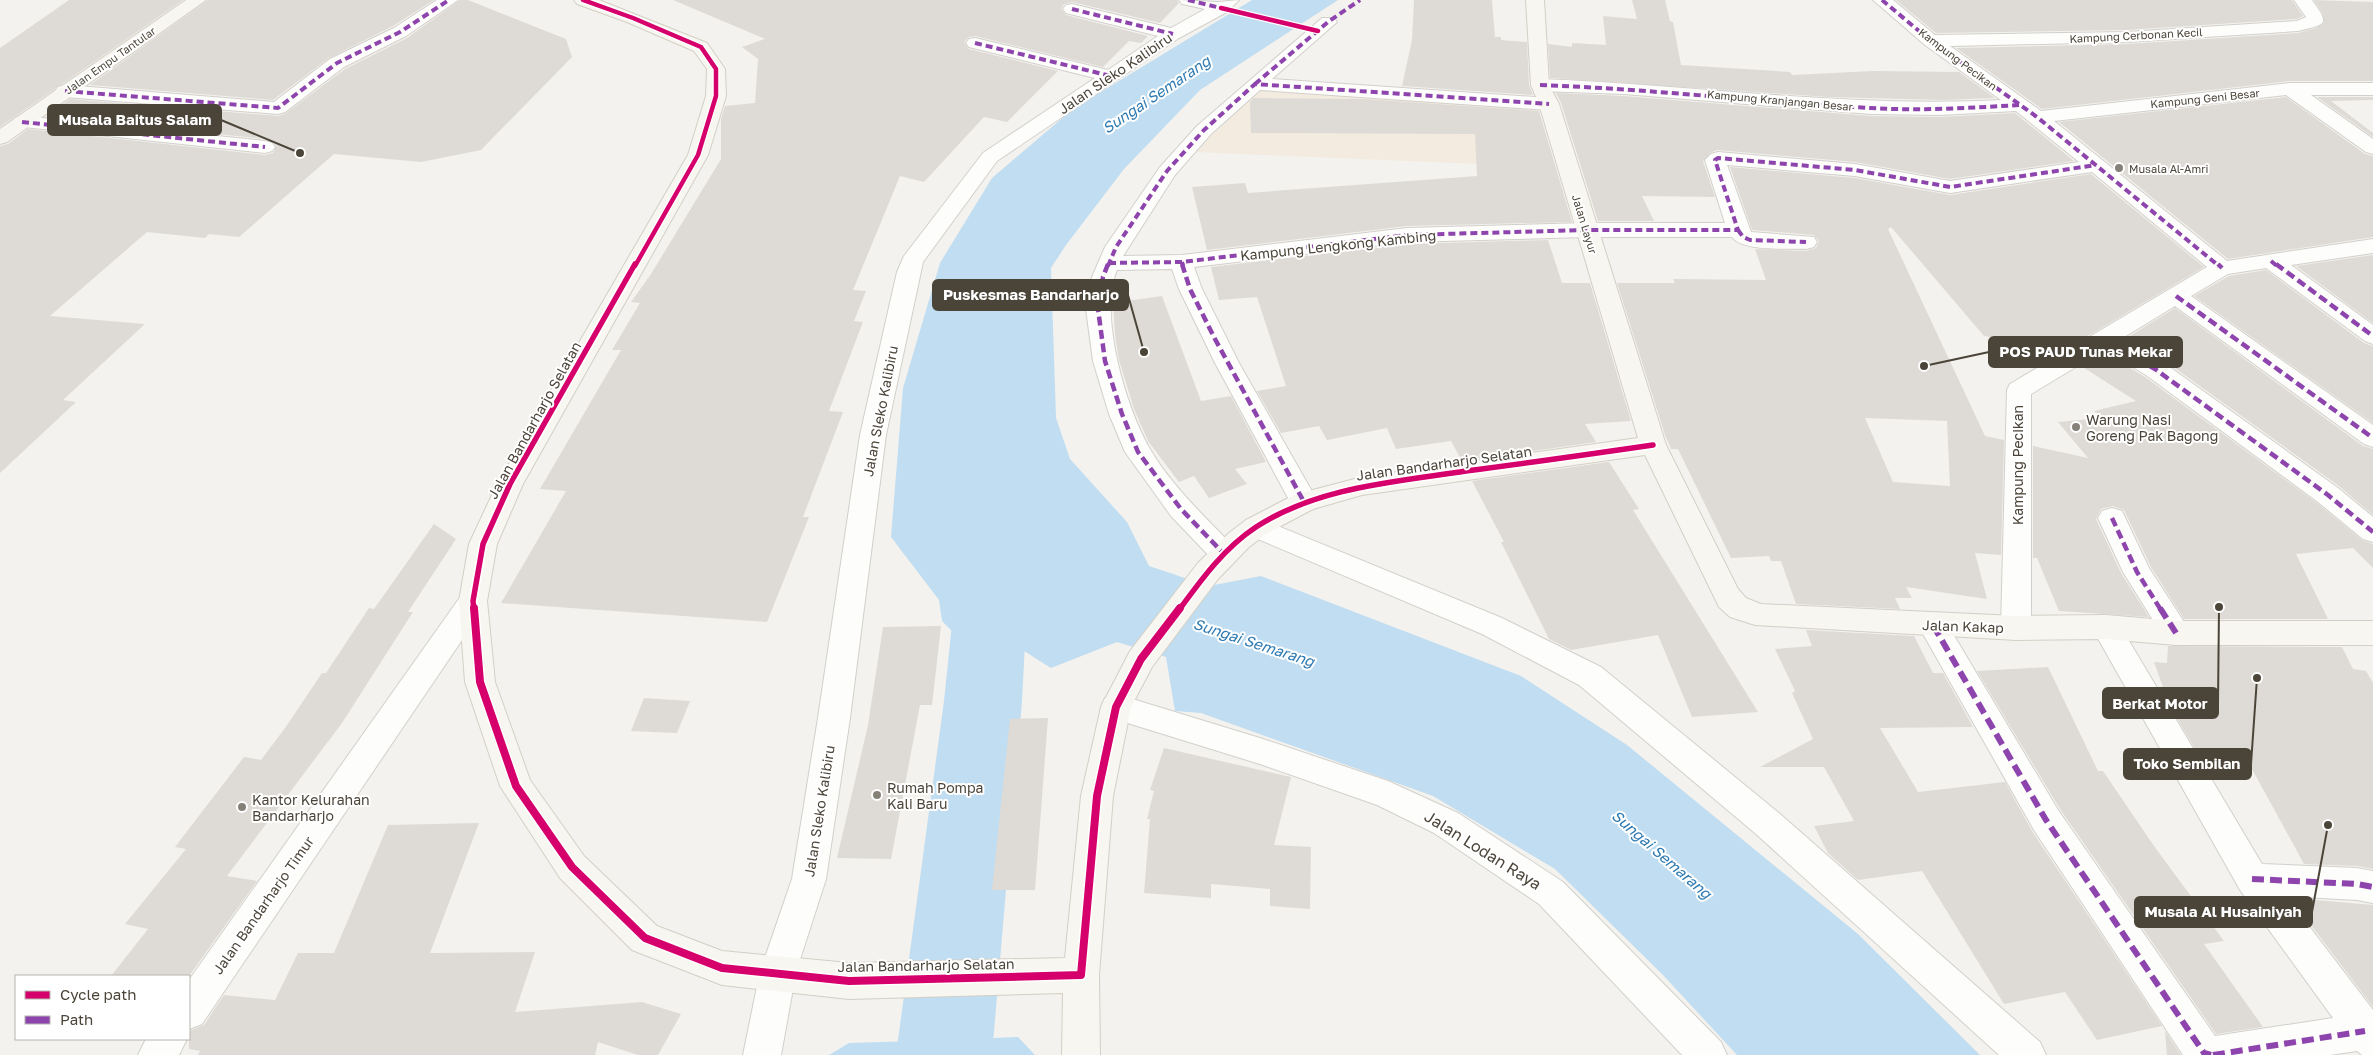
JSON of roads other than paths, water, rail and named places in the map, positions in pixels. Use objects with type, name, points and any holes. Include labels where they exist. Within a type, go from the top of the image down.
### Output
[{"type":"street","name":"Jalan Empu Tantular","points":[[0,138],[197,0]]},
{"type":"street","points":[[65,91],[278,108],[337,63],[400,32],[449,0]]},
{"type":"street","name":"Jalan Bandarharjo Selatan","points":[[582,0],[633,18],[701,47],[716,69],[716,96],[698,155],[510,484],[483,544],[473,601],[480,682],[516,786],[572,867],[645,938],[722,968],[778,972],[849,981],[1081,975],[1097,796],[1116,707],[1141,659],[1216,562],[1256,527],[1304,502],[1362,486],[1653,445]]},
{"type":"street","points":[[1188,0],[1226,4]]},
{"type":"street","name":"Jalan Layur","points":[[1535,0],[1544,94],[1653,445]]},
{"type":"street","name":"Kampung Pecikan","points":[[1882,0],[1931,41],[2037,117],[2222,268]]},
{"type":"street","name":"Kampung Cerbonan Kecil","points":[[1931,41],[2127,37],[2298,26],[2315,21],[2315,17],[2303,0]]},
{"type":"street","name":"Jalan Sleko Kalibiru","points":[[762,1055],[778,972],[809,879],[834,718],[873,435],[908,272],[919,250],[990,157],[1173,34],[1226,4]]},
{"type":"street","points":[[1072,9],[1173,34]]},
{"type":"street","points":[[1216,562],[1181,509],[1138,452],[1122,414],[1106,361],[1098,309],[1103,277],[1116,247],[1167,171],[1204,130],[1328,22]]},
{"type":"street","points":[[975,43],[1111,76]]},
{"type":"street","name":"Kampung Kranjangan Besar","points":[[1255,84],[1544,94],[1624,88],[1872,108],[1940,109],[2019,105]]},
{"type":"street","points":[[2290,88],[2373,148]]},
{"type":"street","name":"Kampung Geni Besar","points":[[2037,117],[2290,88],[2373,89]]},
{"type":"street","points":[[22,122],[264,147]]},
{"type":"street","points":[[1806,242],[1750,240],[1743,237],[1738,230],[1716,158],[1855,170],[1935,186],[1950,187],[2096,165]]},
{"type":"street","name":"Kampung Lengkong Kambing","points":[[1109,263],[1182,262],[1408,235],[1587,230],[1738,230]]},
{"type":"street","name":"Kampung Pecikan","points":[[2016,628],[2019,390],[2222,268],[2373,246]]},
{"type":"street","points":[[2272,261],[2373,336]]},
{"type":"street","points":[[1182,262],[1185,279],[1226,365],[1304,502]]},
{"type":"street","points":[[2176,296],[2373,438]]},
{"type":"street","points":[[2103,340],[2155,369],[2240,433],[2328,495],[2373,532]]},
{"type":"street","name":"Jalan Kakap","points":[[1653,445],[1728,599],[1738,608],[1761,615],[2016,628],[2106,627],[2176,632],[2373,633]]},
{"type":"street","points":[[2112,518],[2137,572],[2176,632]]},
{"type":"street","points":[[1256,527],[1492,626],[1590,676],[1775,831],[2027,1055]]},
{"type":"street","name":"Jalan Bandarharjo Timur","points":[[190,1010],[473,601]]},
{"type":"street","points":[[1933,625],[2046,820],[2204,1053],[2212,1055],[2369,1036],[2252,878],[2106,627]]},
{"type":"street","name":"Jalan Lodan Raya","points":[[1116,707],[1236,743],[1388,795],[1446,823],[1551,893],[1708,1055]]},
{"type":"street","points":[[2252,878],[2357,884],[2373,887]]},
{"type":"street","points":[[1081,975],[1081,1055]]},
{"type":"street","points":[[157,1055],[167,1040]]},
{"type":"water","name":"Sungai Semarang","points":[[1252,0],[1338,0],[1200,90],[1124,169],[1066,245],[1051,268],[1056,418],[1070,459],[1127,522],[1149,566],[1209,586],[1261,576],[1521,676],[1627,745],[1858,934],[1980,1055],[1737,1055],[1662,974],[1555,869],[1433,796],[1201,713],[1175,711],[1166,657],[1117,642],[1051,668],[1024,651],[955,634],[942,621],[939,600],[891,537],[903,388],[940,263],[992,178],[1073,109]]},
{"type":"water","points":[[969,1018],[968,1039],[1018,1037],[1035,1055],[829,1055],[849,1043],[914,1041],[918,1020]]},
{"type":"waterway","points":[[944,1055],[983,701],[995,546]]},
{"type":"place","name":"Musala Baitus Salam","points":[[300,153]]},
{"type":"place","name":"Musala Al-Amri","points":[[2119,168]]},
{"type":"place","name":"Puskesmas Bandarharjo","points":[[1144,352]]},
{"type":"place","name":"POS PAUD Tunas Mekar","points":[[1924,366]]},
{"type":"place","name":"Warung Nasi Goreng Pak Bagong","points":[[2076,427]]},
{"type":"place","name":"Berkat Motor","points":[[2219,607]]},
{"type":"place","name":"Toko Sembilan","points":[[2257,678]]},
{"type":"place","name":"Rumah Pompa Kali Baru","points":[[877,795]]},
{"type":"place","name":"Kantor Kelurahan Bandarharjo","points":[[242,807]]},
{"type":"place","name":"Musala Al Husainiyah","points":[[2328,825]]}]
